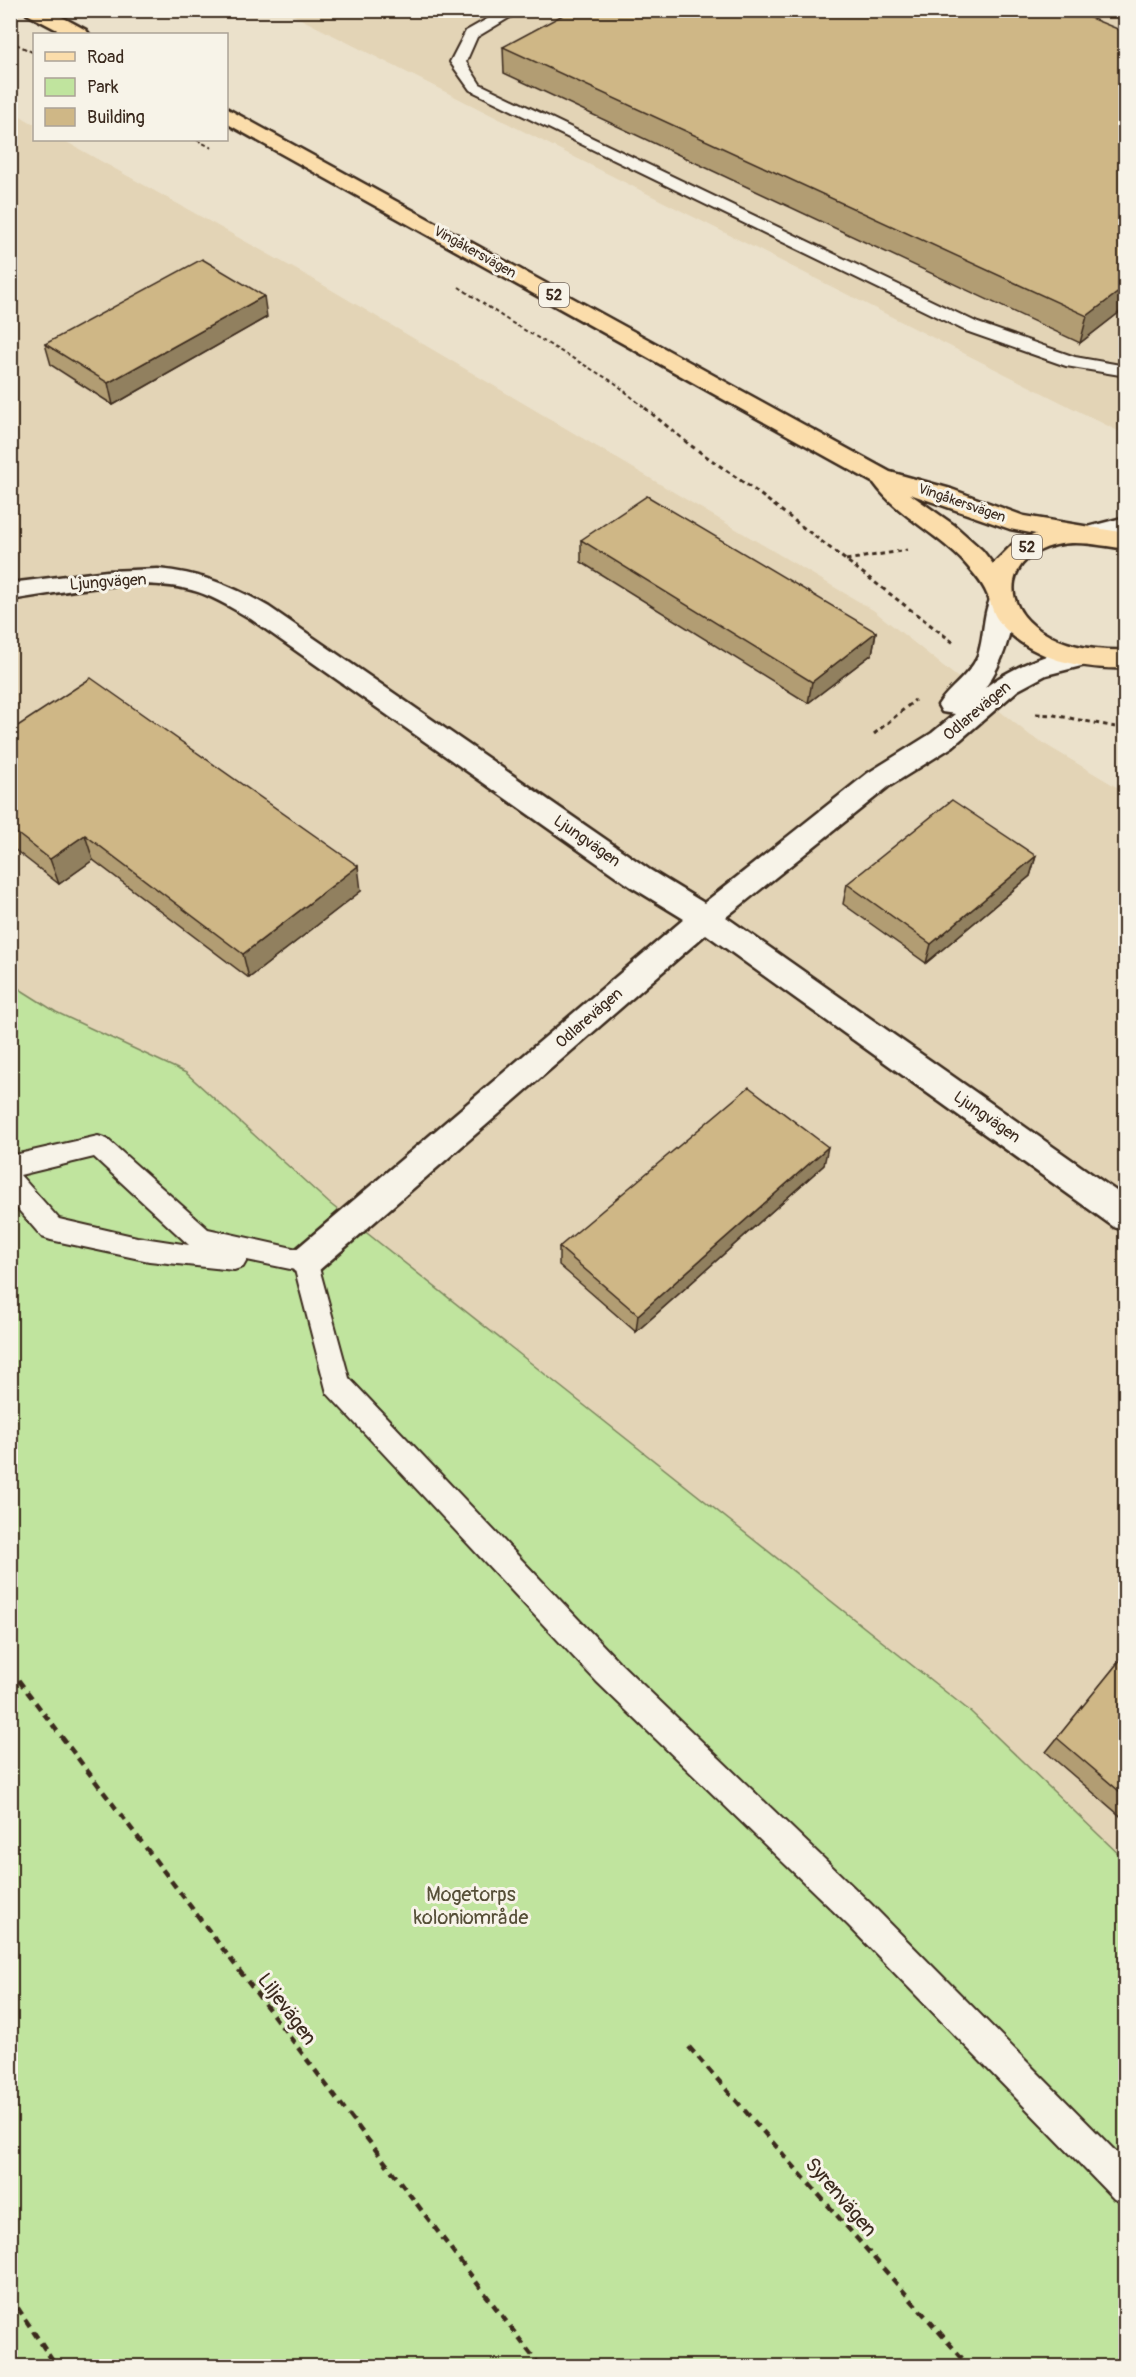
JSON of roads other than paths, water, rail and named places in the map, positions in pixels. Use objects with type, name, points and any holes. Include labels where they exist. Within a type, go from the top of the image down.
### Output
[{"type":"main road","points":[[34,10],[77,33]]},
{"type":"main road","name":"Vingåkersvägen","points":[[228,115],[881,477],[942,495],[1019,523],[1084,535]]},
{"type":"main road","name":"Vingåkersvägen","points":[[881,477],[905,503],[945,531],[973,556],[1000,595]]},
{"type":"main road","name":"52","points":[[1110,661],[1064,653],[1031,637],[1008,615],[1000,595],[1004,567],[1024,548],[1053,537],[1084,535],[1125,541]]},
{"type":"street","points":[[1084,535],[1125,525]]},
{"type":"street","name":"Ljungvägen","points":[[10,592],[133,578],[201,584],[229,595],[260,613],[640,878],[705,918],[1125,1217]]},
{"type":"street","name":"Odlarevägen","points":[[878,780],[924,730],[965,693],[987,669],[997,644],[1000,595]]},
{"type":"street","name":"Odlarevägen","points":[[306,1261],[705,918],[878,780],[942,740],[1008,683],[1038,668],[1110,661]]},
{"type":"lane","points":[[515,10],[471,34],[458,62],[475,87],[972,327],[1072,362],[1125,371]]},
{"type":"lane","points":[[10,1167],[98,1146],[201,1239],[306,1261]]},
{"type":"lane","points":[[10,1181],[51,1229],[87,1235],[136,1248],[204,1258],[306,1261]]},
{"type":"lane","points":[[306,1261],[337,1384],[608,1672],[859,1914],[1125,2187]]},
{"type":"park label","name":"Mogetorps koloniområde","points":[[471,1906]]}]
